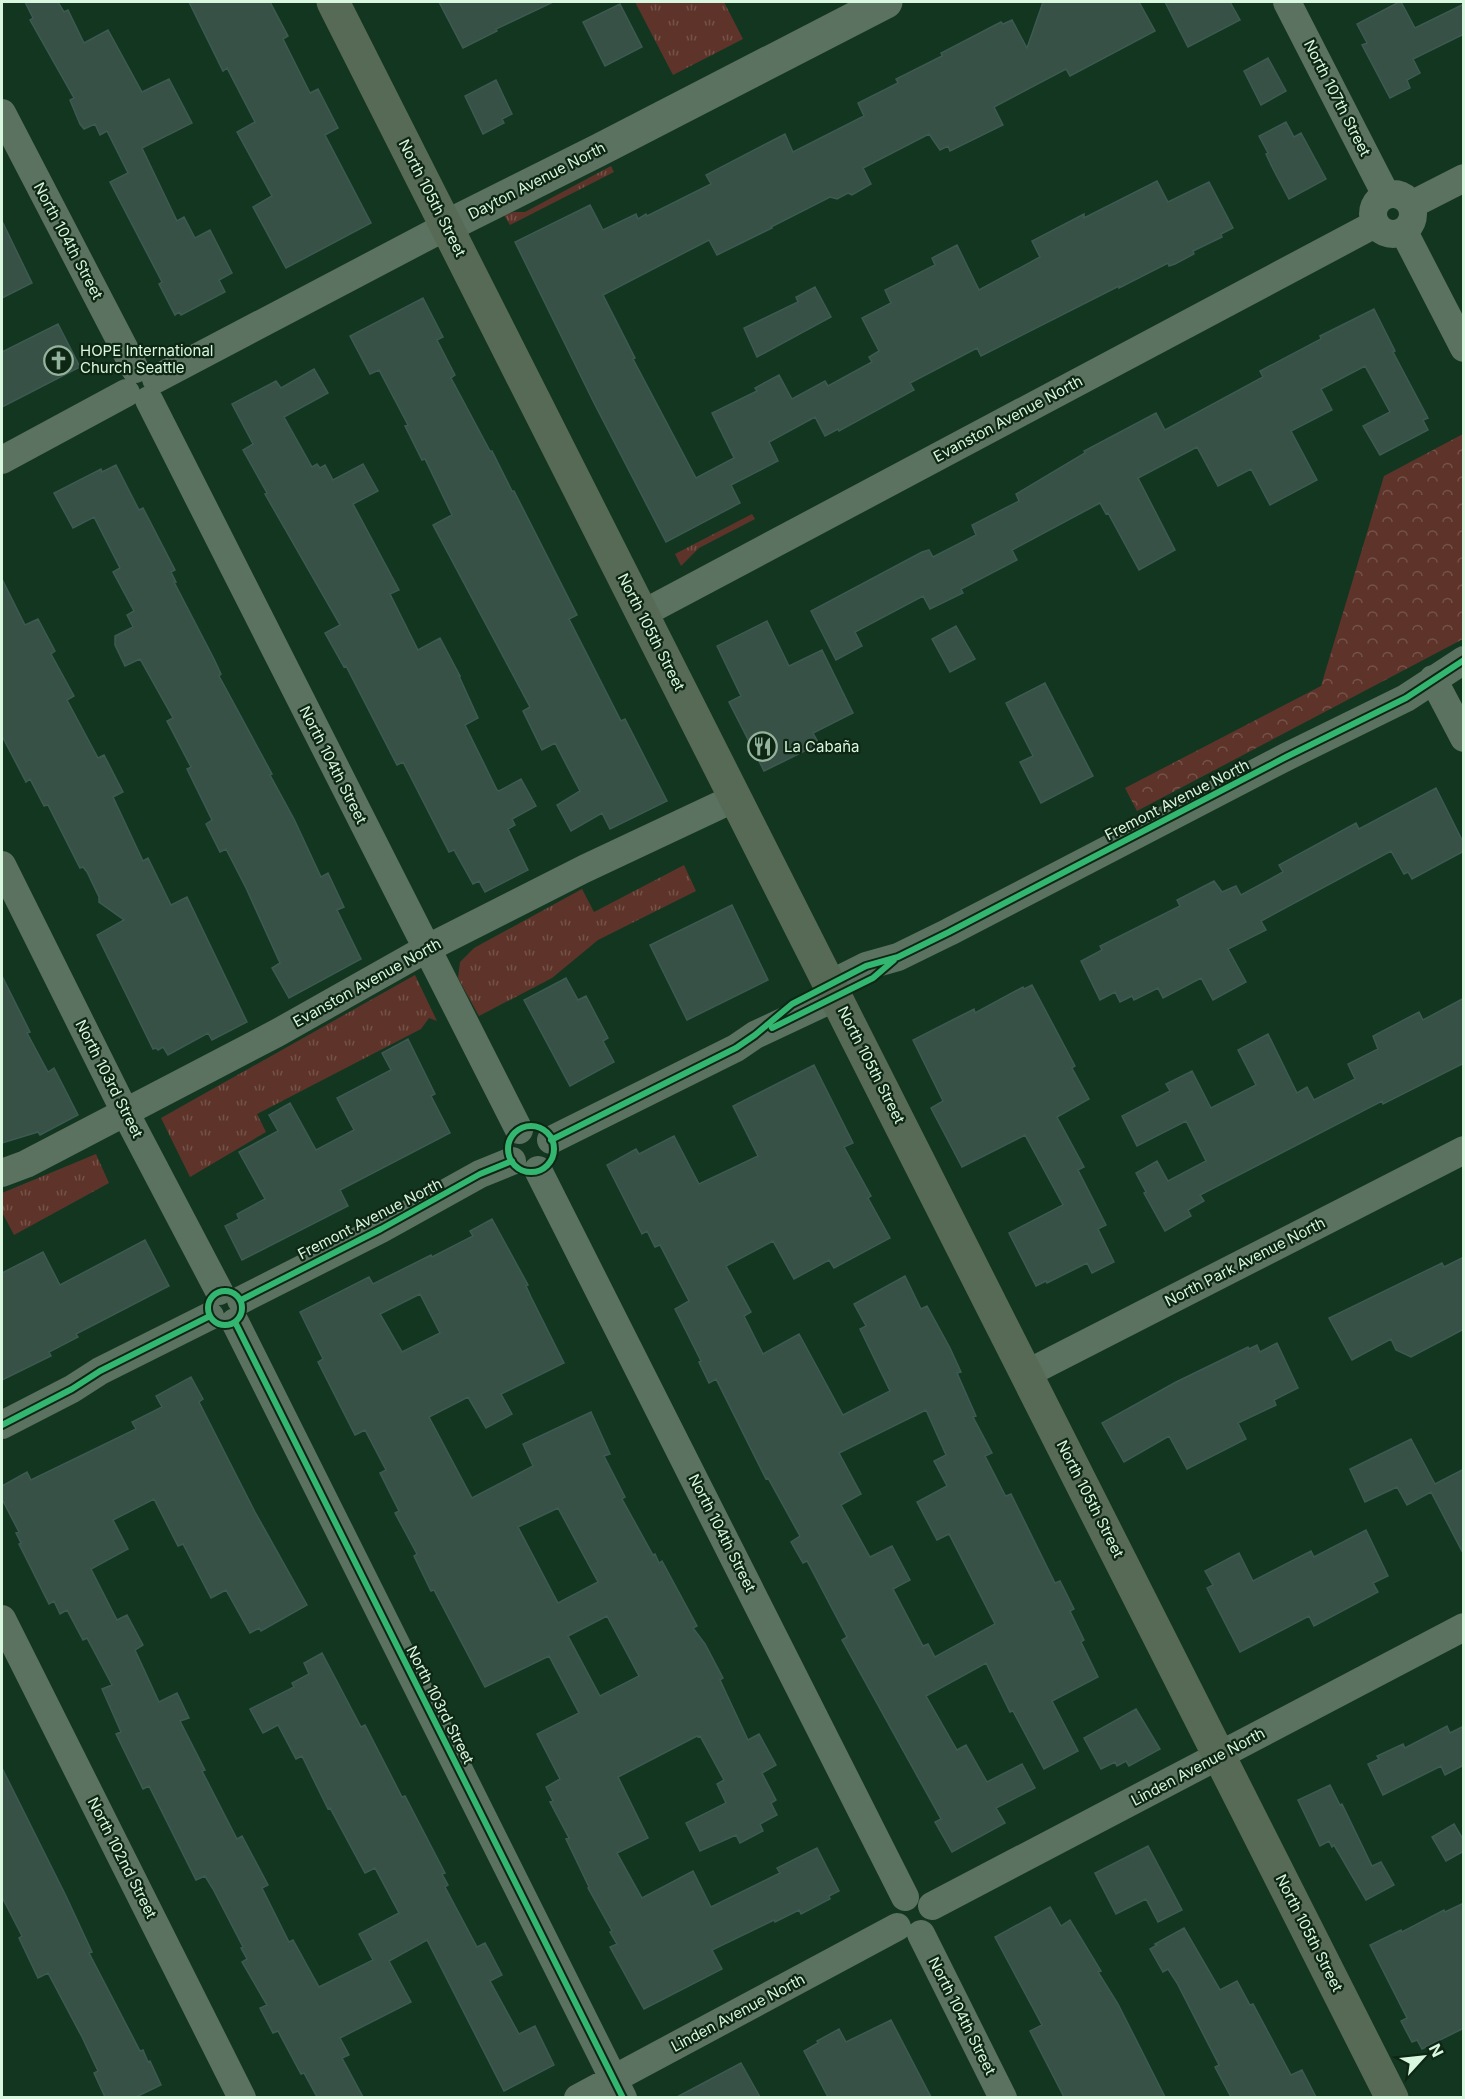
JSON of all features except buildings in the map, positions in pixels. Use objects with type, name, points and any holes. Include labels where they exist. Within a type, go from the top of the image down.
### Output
[{"type":"main road","name":"North 105th Street","points":[[333,2],[1392,2097]]},
{"type":"street","name":"Dayton Avenue North","points":[[2,460],[447,226],[886,2]]},
{"type":"street","name":"North 107th Street","points":[[1287,2],[1400,211],[1464,348]]},
{"type":"street","name":"North 104th Street","points":[[2,113],[519,1130]]},
{"type":"street","points":[[1400,211],[1464,178]]},
{"type":"street","name":"Evanston Avenue North","points":[[642,614],[1375,224],[1372,217],[1375,204],[1400,211]]},
{"type":"street","name":"Fremont Avenue North","points":[[551,1140],[736,1048],[833,991],[866,966],[898,957],[1286,757],[1406,698],[1464,660]]},
{"type":"street","points":[[1433,679],[1464,738]]},
{"type":"street","name":"Evanston Avenue North","points":[[2,1173],[26,1164],[277,1033],[426,949],[584,869],[735,798]]},
{"type":"street","name":"North 103rd Street","points":[[2,865],[619,2088]]},
{"type":"street","points":[[529,1126],[543,1130],[551,1140],[553,1150],[548,1164],[525,1166],[508,1152],[511,1138],[519,1130],[529,1126]]},
{"type":"street","name":"North Park Avenue North","points":[[1026,1374],[1464,1150]]},
{"type":"street","name":"North 104th Street","points":[[525,1166],[905,1897]]},
{"type":"street","name":"Fremont Avenue North","points":[[2,1425],[72,1389],[100,1371],[379,1231],[480,1174],[525,1166]]},
{"type":"street","name":"North 102nd Street","points":[[2,1619],[242,2097]]},
{"type":"street","name":"Linden Avenue North","points":[[932,1906],[1464,1627]]},
{"type":"street","points":[[920,1896],[932,1906],[931,1925],[909,1930],[894,1921],[897,1903],[905,1897],[920,1896]]},
{"type":"street","name":"North 104th Street","points":[[909,1930],[1003,2097]]},
{"type":"street","name":"Linden Avenue North","points":[[578,2097],[619,2088],[909,1930]]},
{"type":"green space","points":[[635,2],[724,2],[743,39],[673,75]]},
{"type":"green space","points":[[611,166],[614,172],[510,225],[504,215],[525,212]]},
{"type":"green space","points":[[1463,434],[1463,639],[1137,811],[1125,788],[1321,686],[1384,476]]},
{"type":"green space","points":[[752,514],[755,519],[699,548],[681,566],[675,554]]},
{"type":"green space","points":[[684,865],[696,891],[598,940],[552,978],[479,1016],[458,978],[460,962],[474,948],[582,889],[594,912]]},
{"type":"green space","points":[[415,975],[437,1021],[429,1018],[421,1029],[257,1114],[266,1132],[190,1177],[161,1118]]},
{"type":"green space","points":[[96,1154],[109,1183],[14,1235],[2,1212],[2,1193]]},
{"type":"cycle path","points":[[551,1140],[736,1048],[792,1004],[866,966],[898,957],[949,932],[1286,757],[1406,698],[1464,660]]},
{"type":"cycle path","points":[[772,1028],[873,978],[894,960]]},
{"type":"cycle path","points":[[531,1126],[547,1133],[554,1149],[547,1165],[531,1172],[515,1165],[508,1149],[515,1133],[531,1126]]},
{"type":"cycle path","points":[[241,1300],[381,1229],[480,1174],[512,1161]]},
{"type":"cycle path","points":[[225,1291],[237,1296],[242,1308],[237,1320],[225,1325],[213,1320],[208,1308],[213,1296],[225,1291]]},
{"type":"cycle path","points":[[2,1425],[72,1389],[100,1371],[210,1316]]},
{"type":"cycle path","points":[[235,1322],[623,2098]]},
{"type":"place","name":"HOPE International Church Seattle","points":[[59,360]]},
{"type":"place","name":"La Cabaña","points":[[763,747]]}]
